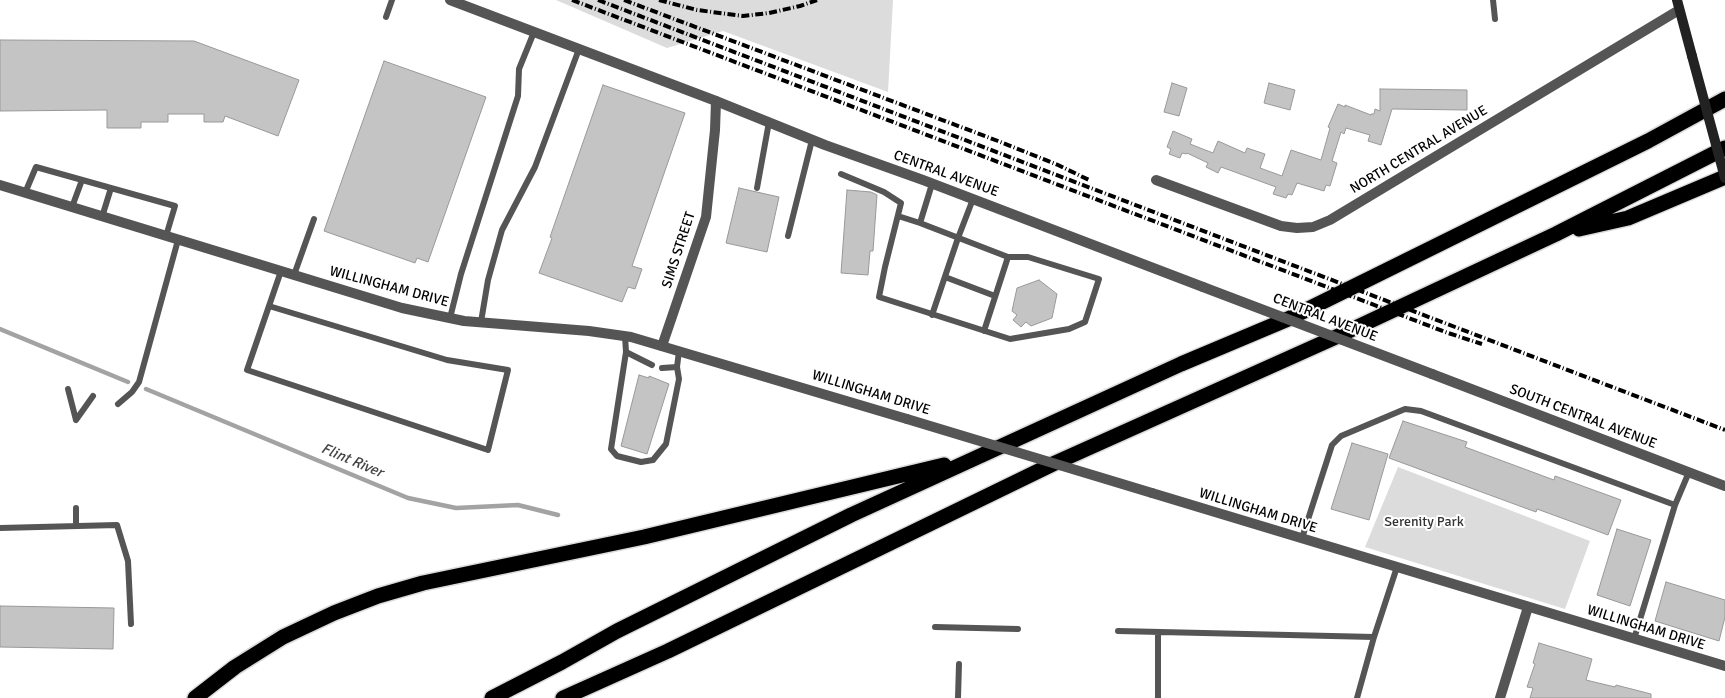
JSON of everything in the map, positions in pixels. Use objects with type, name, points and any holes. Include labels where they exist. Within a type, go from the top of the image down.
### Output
[{"type":"highway","points":[[492,698],[625,627],[851,515],[1181,364],[1296,315],[1648,141],[1725,100]]},
{"type":"highway","points":[[563,698],[668,651],[1055,463],[1336,337],[1556,234],[1725,148]]},
{"type":"highway","points":[[1556,234],[1628,218],[1725,177]]},
{"type":"highway","points":[[196,698],[235,667],[283,637],[334,612],[378,596],[423,583],[644,537],[977,457]]},
{"type":"highway","points":[[584,698],[668,651]]},
{"type":"main road","points":[[1678,5],[1725,177]]},
{"type":"street","name":"CENTRAL AVENUE","points":[[450,0],[716,101],[812,140],[1432,374]]},
{"type":"street","name":"NORTH CENTRAL AVENUE","points":[[1156,180],[1280,226],[1297,228],[1313,226],[1330,220],[1678,5]]},
{"type":"street","name":"SIMS STREET","points":[[662,346],[706,217],[716,130],[716,101]]},
{"type":"street","name":"WILLINGHAM DRIVE","points":[[0,185],[402,308],[481,322],[588,330],[625,336],[662,346],[907,418],[1725,666]]},
{"type":"street","name":"SOUTH CENTRAL AVENUE","points":[[1432,374],[1725,486]]},
{"type":"street","points":[[1500,698],[1528,607]]},
{"type":"lane","points":[[386,17],[392,0]]},
{"type":"lane","points":[[1493,0],[1495,19]]},
{"type":"lane","points":[[450,318],[461,274],[518,96],[519,69],[534,32]]},
{"type":"lane","points":[[481,322],[488,280],[502,230],[535,167],[579,49]]},
{"type":"lane","points":[[757,188],[769,122]]},
{"type":"lane","points":[[788,236],[812,140]]},
{"type":"lane","points":[[25,193],[36,167],[175,206],[166,236]]},
{"type":"lane","points":[[841,174],[884,192],[901,203],[879,297],[1010,340],[1069,329],[1085,322],[1099,279],[1028,257],[1008,257],[898,216]]},
{"type":"lane","points":[[72,207],[82,180]]},
{"type":"lane","points":[[920,223],[932,184]]},
{"type":"lane","points":[[102,217],[111,188]]},
{"type":"lane","points":[[932,314],[972,199]]},
{"type":"lane","points":[[294,275],[314,219]]},
{"type":"lane","points":[[118,404],[132,392],[139,382],[178,240]]},
{"type":"lane","points":[[984,332],[1008,257]]},
{"type":"lane","points":[[269,306],[447,360],[508,370],[488,450],[247,370],[281,271]]},
{"type":"lane","points":[[945,277],[995,296]]},
{"type":"lane","points":[[625,336],[626,352],[611,449],[617,456],[641,462],[653,460],[666,444],[679,379],[677,367],[679,351]]},
{"type":"lane","points":[[626,352],[652,366]]},
{"type":"lane","points":[[662,368],[677,367]]},
{"type":"lane","points":[[68,389],[76,420],[93,396]]},
{"type":"lane","points":[[1302,538],[1332,446],[1341,436],[1405,409],[1421,410],[1676,505]]},
{"type":"lane","points":[[1634,639],[1676,505],[1689,472]]},
{"type":"lane","points":[[76,508],[76,526]]},
{"type":"lane","points":[[0,528],[116,525],[128,561],[131,624]]},
{"type":"lane","points":[[1357,698],[1374,637],[1397,567]]},
{"type":"lane","points":[[936,627],[1018,629]]},
{"type":"lane","points":[[1118,631],[1374,637]]},
{"type":"lane","points":[[1158,632],[1158,698]]},
{"type":"lane","points":[[958,664],[958,698]]},
{"type":"green space","points":[[556,0],[893,0],[888,92],[723,31],[667,48]]},
{"type":"green space","name":"Serenity Park","points":[[1398,467],[1590,541],[1565,609],[1365,547]]},
{"type":"building","points":[[0,40],[194,41],[299,80],[278,136],[225,116],[223,122],[204,122],[204,114],[168,114],[168,122],[141,122],[141,128],[107,128],[107,110],[0,111]]},
{"type":"building","points":[[384,61],[486,97],[428,262],[417,258],[415,263],[324,231]]},
{"type":"building","points":[[1172,83],[1187,88],[1179,116],[1164,112]]},
{"type":"building","points":[[1269,83],[1295,90],[1290,110],[1264,103]]},
{"type":"building","points":[[603,85],[685,113],[632,266],[642,269],[635,289],[628,287],[622,302],[539,273]]},
{"type":"building","points":[[1380,89],[1467,90],[1467,110],[1392,109],[1381,145],[1368,141],[1370,135],[1346,128],[1344,134],[1341,132],[1332,161],[1337,163],[1330,186],[1326,185],[1324,191],[1297,183],[1292,195],[1288,194],[1286,198],[1273,194],[1276,187],[1221,167],[1218,173],[1206,167],[1208,163],[1187,153],[1182,153],[1180,158],[1169,154],[1171,149],[1167,147],[1173,131],[1192,139],[1190,144],[1213,153],[1218,141],[1245,153],[1247,148],[1265,154],[1260,168],[1282,176],[1291,150],[1321,160],[1330,128],[1328,127],[1338,104],[1371,115],[1374,114],[1375,109],[1380,111]]},
{"type":"building","points":[[739,188],[779,197],[767,252],[726,243]]},
{"type":"building","points":[[847,190],[871,192],[877,195],[873,251],[870,251],[868,275],[841,273]]},
{"type":"building","points":[[1039,280],[1057,294],[1052,318],[1031,326],[1026,322],[1021,327],[1013,320],[1017,315],[1012,311],[1017,288]]},
{"type":"building","points":[[639,375],[649,378],[649,376],[669,384],[647,454],[621,446]]},
{"type":"building","points":[[1403,421],[1467,442],[1465,447],[1554,480],[1555,476],[1621,500],[1608,535],[1537,509],[1536,512],[1389,458]]},
{"type":"building","points":[[1352,443],[1388,454],[1369,520],[1331,509]]},
{"type":"building","points":[[1617,529],[1651,540],[1630,606],[1597,595]]},
{"type":"building","points":[[1666,582],[1725,600],[1725,617],[1719,641],[1655,621]]},
{"type":"building","points":[[0,606],[114,608],[113,649],[0,647]]},
{"type":"building","points":[[1539,643],[1592,659],[1586,680],[1651,694],[1651,698],[1530,698],[1533,688],[1527,687],[1535,664],[1533,663]]},
{"type":"waterway","name":"Flint River","points":[[0,329],[128,382]]},
{"type":"waterway","name":"Flint River","points":[[146,389],[408,498],[456,508],[518,505],[558,515]]},
{"type":"railway","points":[[572,0],[1448,333],[1482,344]]},
{"type":"railway","points":[[598,0],[1725,430]]},
{"type":"railway","points":[[624,0],[998,141],[1058,165],[1089,180]]},
{"type":"railway","points":[[659,0],[697,10],[743,16],[769,13],[817,0]]}]
